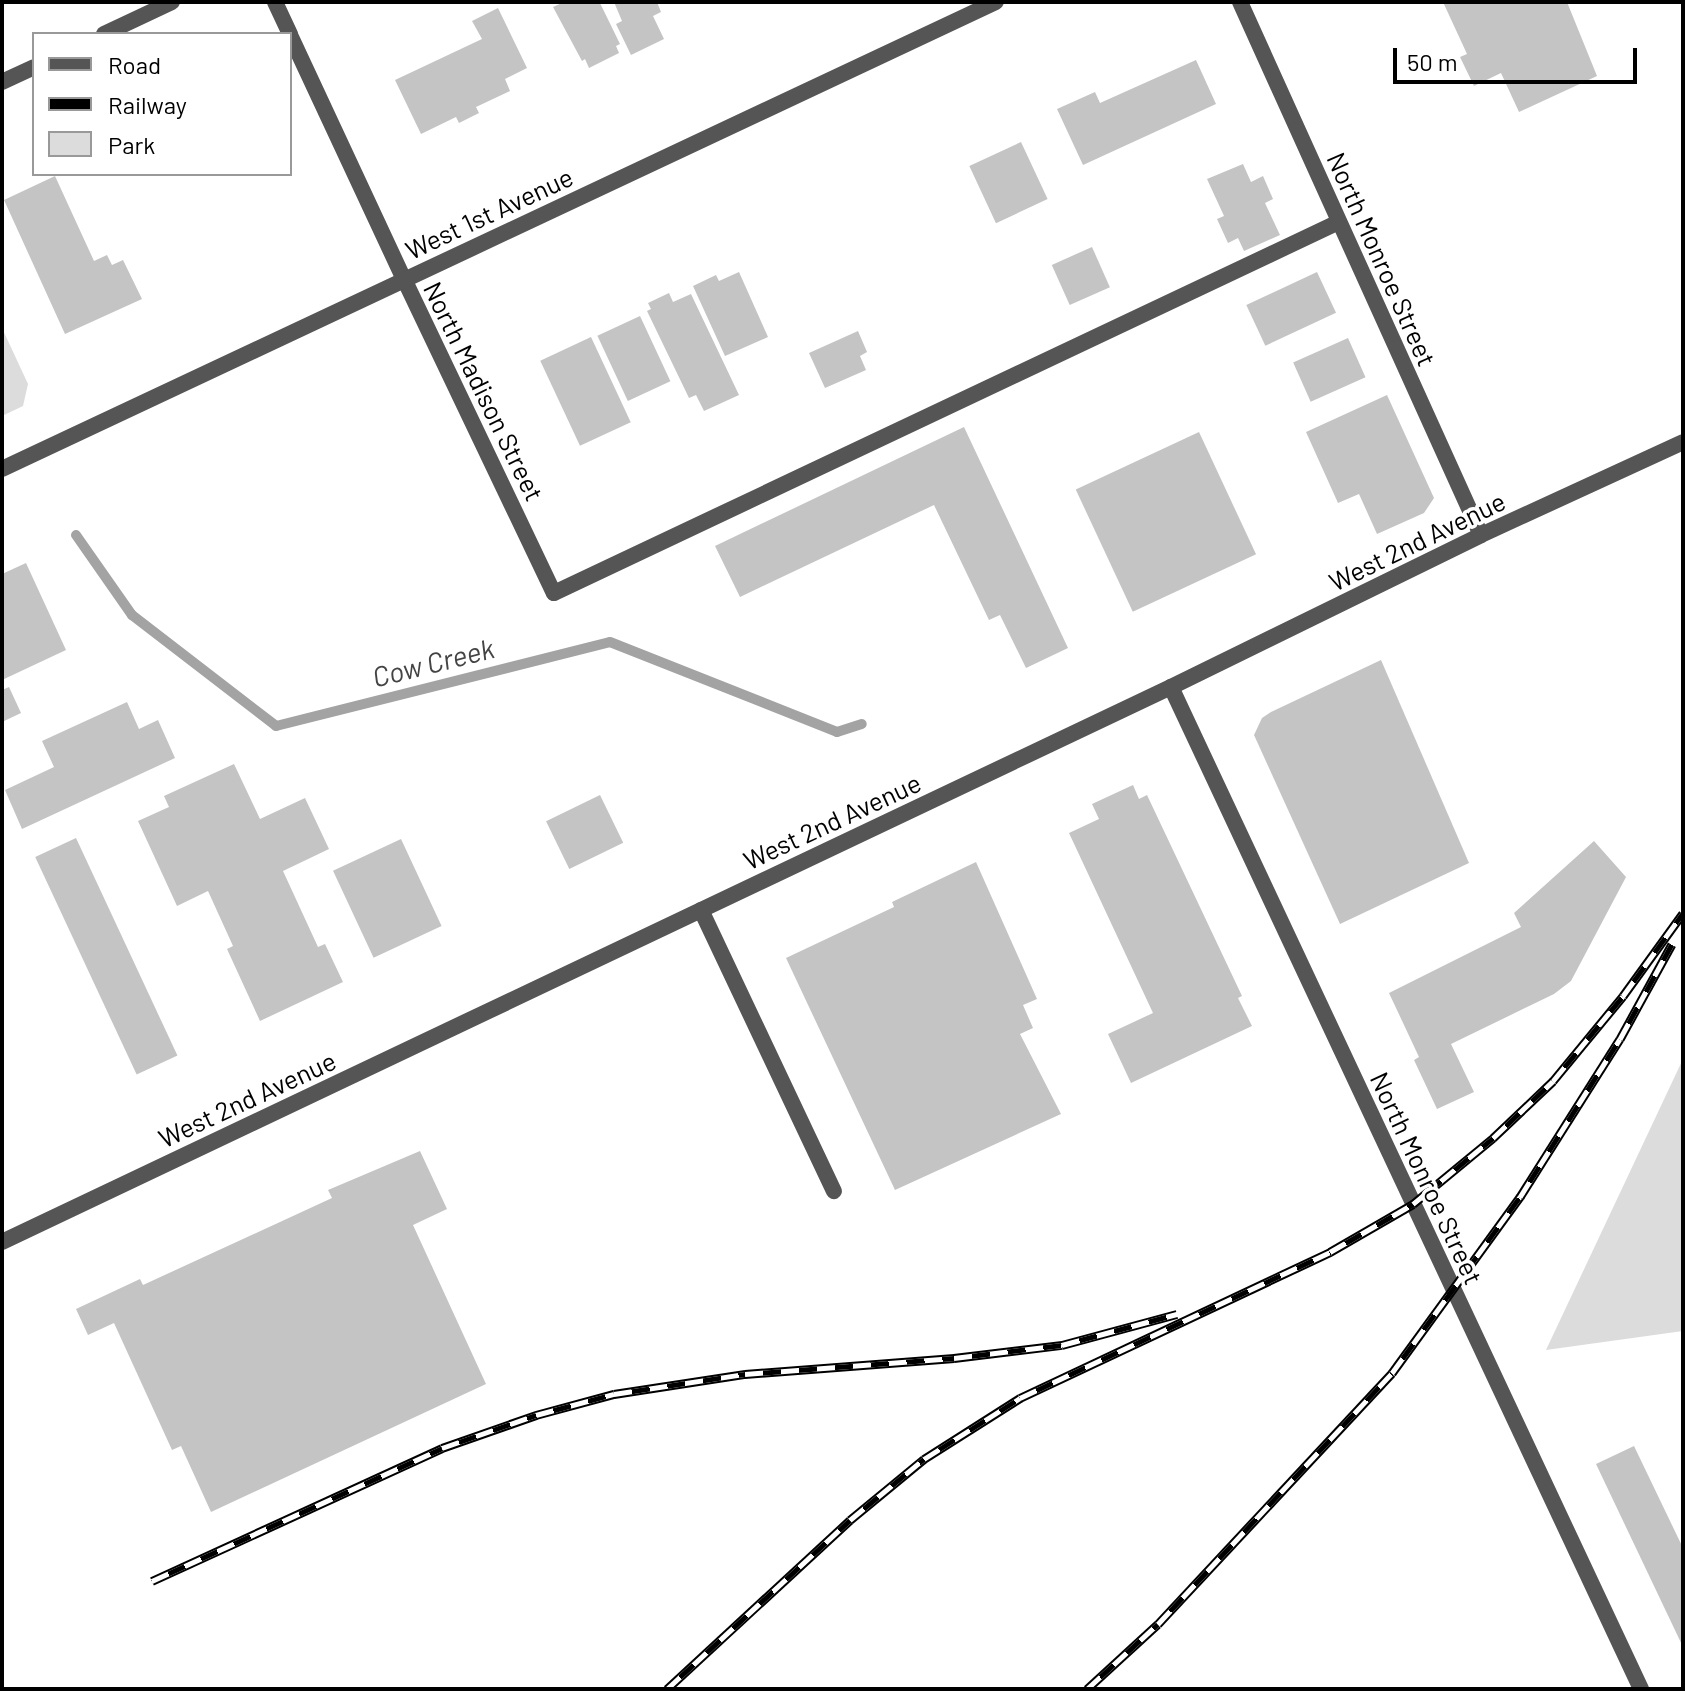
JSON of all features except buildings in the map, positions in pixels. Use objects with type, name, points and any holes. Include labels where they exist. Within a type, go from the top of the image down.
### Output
[{"type":"street","points":[[108,32],[172,2]]},
{"type":"street","name":"North Madison Street","points":[[275,2],[289,32]]},
{"type":"street","name":"West 1st Avenue","points":[[2,469],[996,2]]},
{"type":"street","name":"North Monroe Street","points":[[1240,2],[1481,535]]},
{"type":"street","name":"North Madison Street","points":[[292,38],[554,593],[1339,222]]},
{"type":"street","points":[[2,82],[32,68]]},
{"type":"street","name":"West 2nd Avenue","points":[[2,1242],[1171,687],[1481,535],[1683,442]]},
{"type":"street","name":"North Monroe Street","points":[[1171,687],[1641,1689]]},
{"type":"street","points":[[701,910],[834,1191]]},
{"type":"green space","points":[[2,328],[28,384],[23,406],[2,416]]},
{"type":"green space","points":[[1683,1059],[1683,1331],[1546,1350]]},
{"type":"waterway","name":"Cow Creek","points":[[76,535],[132,615],[276,726],[610,642],[837,732],[862,724]]},
{"type":"railway","points":[[667,1689],[850,1520],[924,1459],[1020,1398],[1330,1252],[1413,1204],[1493,1138],[1553,1081],[1623,996],[1683,913]]},
{"type":"railway","points":[[1087,1689],[1158,1624],[1392,1373],[1520,1197],[1620,1039],[1672,944]]},
{"type":"railway","points":[[152,1581],[442,1448],[536,1415],[614,1394],[745,1374],[954,1358],[1062,1345],[1177,1314]]}]
